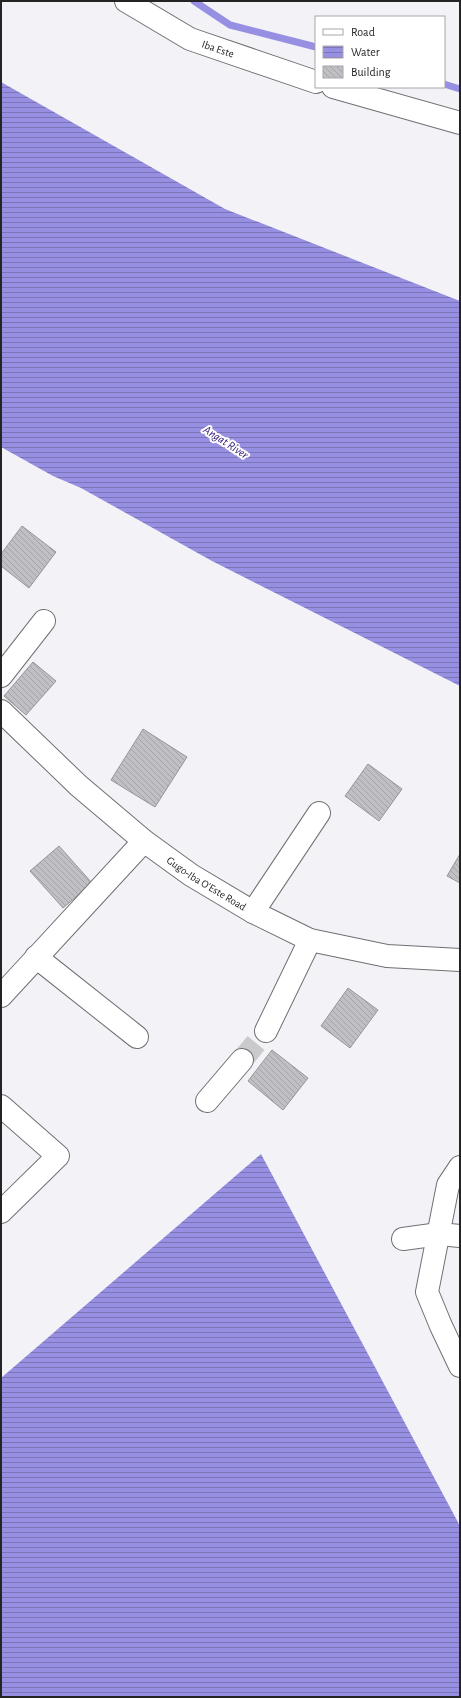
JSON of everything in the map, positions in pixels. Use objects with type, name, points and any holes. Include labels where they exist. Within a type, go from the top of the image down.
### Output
[{"type":"street","name":"Iba Este","points":[[126,1],[190,40],[315,82]]},
{"type":"street","points":[[337,88],[460,123]]},
{"type":"street","points":[[1,676],[44,621]]},
{"type":"street","name":"Gugo-Iba O'Este Road","points":[[1,711],[79,786],[144,841],[191,875],[253,912],[310,940],[387,956],[460,960]]},
{"type":"street","points":[[253,912],[319,813]]},
{"type":"street","points":[[1,996],[144,841]]},
{"type":"street","points":[[266,1031],[310,940]]},
{"type":"street","points":[[36,957],[137,1037]]},
{"type":"street","points":[[207,1101],[242,1060]]},
{"type":"street","points":[[1,1106],[58,1156],[1,1212]]},
{"type":"street","points":[[460,1167],[448,1185],[450,1235],[427,1292],[460,1366]]},
{"type":"street","points":[[403,1239],[450,1235]]},
{"type":"water","name":"Angat River","points":[[1,82],[225,209],[460,301],[460,686],[212,561],[81,488],[53,476],[1,447]]},
{"type":"water","points":[[261,1154],[460,1526],[460,1697],[1,1697],[1,1378]]},
{"type":"building","points":[[22,526],[56,552],[29,588],[1,566],[1,554]]},
{"type":"building","points":[[33,662],[56,681],[26,715],[4,696]]},
{"type":"building","points":[[143,729],[187,757],[155,807],[111,780]]},
{"type":"building","points":[[368,764],[402,789],[379,821],[345,796]]},
{"type":"building","points":[[59,846],[92,883],[63,908],[30,871]]},
{"type":"building","points":[[460,854],[460,883],[447,876]]},
{"type":"building","points":[[348,988],[378,1010],[350,1048],[321,1026]]},
{"type":"building","points":[[272,1050],[308,1078],[283,1110],[248,1081]]},
{"type":"waterway","points":[[194,1],[230,25],[315,47]]},
{"type":"waterway","points":[[445,84],[460,89]]},
{"type":"tunnel","points":[[242,1060],[266,1031]]}]
